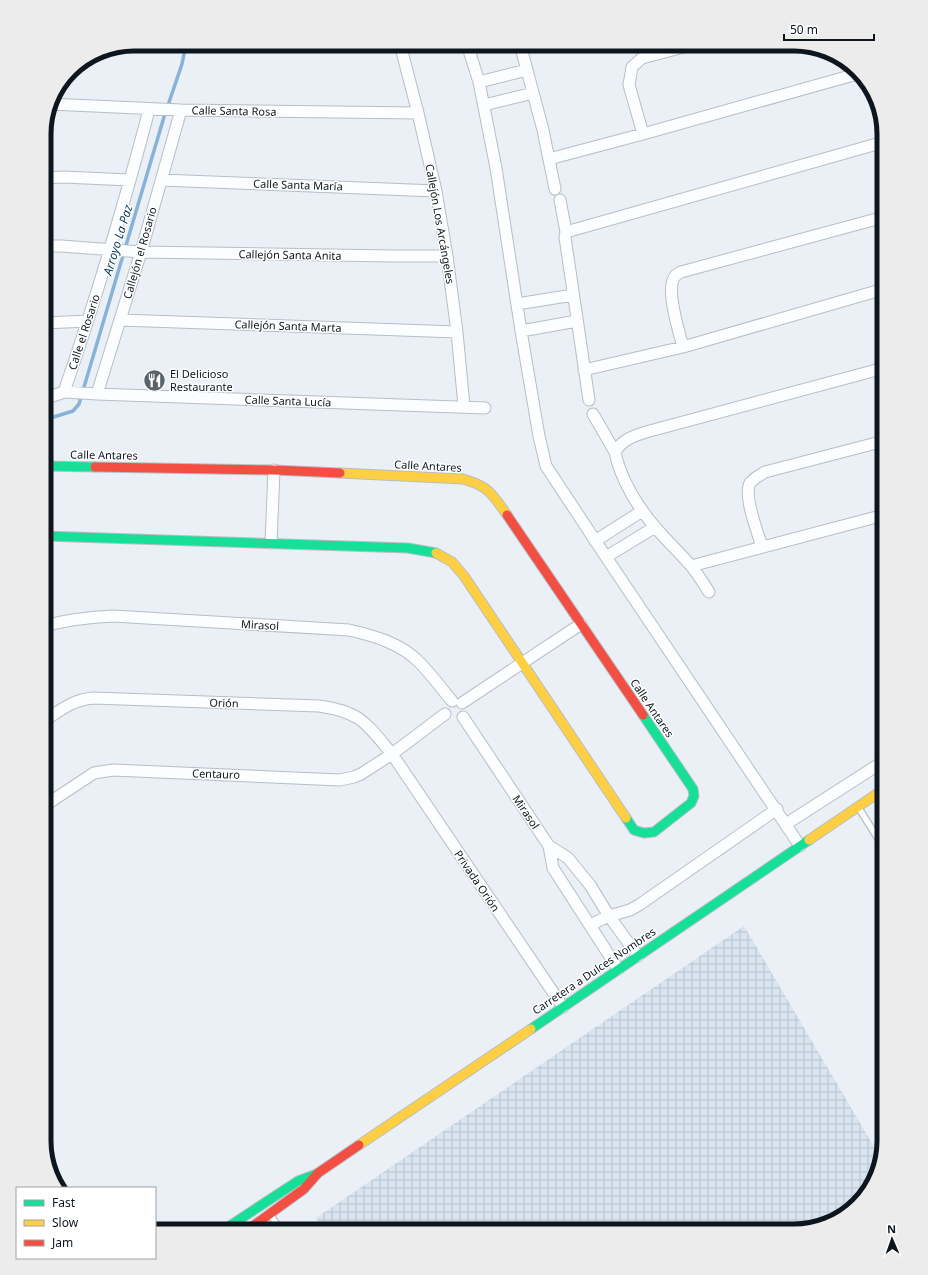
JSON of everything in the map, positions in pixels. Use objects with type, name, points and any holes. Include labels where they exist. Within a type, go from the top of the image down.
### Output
[{"type":"street","name":"Callejón Los Arcángeles","points":[[402,51],[436,191],[447,256],[457,332],[464,406]]},
{"type":"street","points":[[468,51],[479,82],[496,168],[521,331],[539,436],[546,466],[595,541],[777,809],[800,846]]},
{"type":"street","points":[[522,51],[555,189]]},
{"type":"street","points":[[643,134],[629,85],[632,67],[642,58],[668,51]]},
{"type":"street","points":[[479,82],[527,70]]},
{"type":"street","points":[[549,159],[853,75]]},
{"type":"street","points":[[484,105],[533,93]]},
{"type":"street","name":"Calle Santa Rosa","points":[[56,104],[152,110],[418,114]]},
{"type":"street","name":"Calle el Rosario","points":[[66,392],[111,250],[130,180],[152,110]]},
{"type":"street","name":"Callejón el Rosario","points":[[95,394],[120,320],[137,252],[160,180],[177,110]]},
{"type":"street","points":[[566,232],[877,144]]},
{"type":"street","points":[[51,178],[130,180]]},
{"type":"street","name":"Calle Santa María","points":[[160,180],[436,191]]},
{"type":"street","points":[[560,200],[566,232],[565,237],[589,400]]},
{"type":"street","points":[[683,347],[671,297],[671,285],[676,275],[689,270],[877,219]]},
{"type":"street","name":"Callejón Santa Anita","points":[[51,246],[137,252],[447,256]]},
{"type":"street","points":[[584,370],[683,347],[877,291]]},
{"type":"street","points":[[517,304],[573,295]]},
{"type":"street","name":"Callejón Santa Marta","points":[[120,320],[457,332]]},
{"type":"street","points":[[51,323],[88,321]]},
{"type":"street","points":[[521,331],[577,321]]},
{"type":"street","points":[[615,452],[619,445],[646,432],[877,370]]},
{"type":"street","name":"Calle Santa Lucía","points":[[51,397],[66,392],[485,408]]},
{"type":"street","points":[[593,414],[615,452],[617,464],[623,478],[642,511],[691,566],[709,592]]},
{"type":"street","points":[[762,547],[748,494],[751,482],[757,476],[765,472],[877,443]]},
{"type":"street","name":"Calle Antares","points":[[51,466],[274,470],[458,478],[482,485],[492,493],[693,789],[694,799],[691,804],[654,832],[640,834],[634,830],[522,664]]},
{"type":"street","points":[[271,543],[274,470]]},
{"type":"street","points":[[595,541],[642,511]]},
{"type":"street","points":[[691,566],[877,517]]},
{"type":"street","points":[[606,557],[655,527]]},
{"type":"street","points":[[51,536],[408,548],[428,550],[441,554],[452,562],[464,576],[522,664]]},
{"type":"street","name":"Mirasol","points":[[51,624],[86,617],[113,616],[349,630],[374,636],[399,646],[419,662],[457,702]]},
{"type":"street","points":[[457,702],[465,707],[465,713],[463,717],[453,721],[445,714],[447,704],[457,702],[522,664],[581,624]]},
{"type":"street","name":"Orión","points":[[51,716],[71,703],[81,699],[93,698],[319,706],[338,709],[354,715],[369,726],[392,754]]},
{"type":"street","name":"Centauro","points":[[51,801],[86,778],[102,771],[112,770],[340,780],[354,777],[392,754],[445,714]]},
{"type":"street","name":"Mirasol","points":[[463,717],[549,846],[553,868],[618,969]]},
{"type":"street","name":"Privada Orión","points":[[392,754],[563,1008]]},
{"type":"street","points":[[786,824],[877,766]]},
{"type":"street","name":"Carretera a Dulces Nombres","points":[[256,1224],[304,1189],[318,1174],[877,794]]},
{"type":"street","points":[[590,925],[609,916],[630,910],[639,905],[777,809]]},
{"type":"street","name":"Mirasol","points":[[549,846],[568,858],[590,886],[609,916],[638,956]]},
{"type":"street","name":"Carretera a Dulces Nombres","points":[[232,1224],[298,1180],[318,1174]]},
{"type":"lane","points":[[858,807],[877,837]]},
{"type":"lane","points":[[270,1214],[276,1224]]},
{"type":"shaded area","points":[[744,926],[876,1150],[871,1173],[860,1192],[853,1200],[836,1213],[826,1218],[805,1223],[320,1224],[316,1218]]},
{"type":"waterway","name":"Arroyo La Paz","points":[[51,418],[73,411],[79,404],[164,117],[182,64],[185,51]]},
{"type":"traffic: fast","points":[[51,466],[95,467]]},
{"type":"traffic: fast","points":[[51,536],[408,548],[436,553]]},
{"type":"traffic: fast","points":[[626,818],[634,830],[644,833],[654,832],[691,803],[694,796],[693,789],[643,715]]},
{"type":"traffic: fast","points":[[531,1029],[809,840]]},
{"type":"traffic: fast","points":[[233,1224],[298,1181],[317,1174]]},
{"type":"traffic: slow","points":[[340,473],[463,479],[479,485],[490,492],[507,515]]},
{"type":"traffic: slow","points":[[436,553],[452,562],[464,576],[626,818]]},
{"type":"traffic: slow","points":[[809,840],[877,794]]},
{"type":"traffic: slow","points":[[359,1145],[531,1029]]},
{"type":"traffic: jam","points":[[95,467],[274,470],[340,473]]},
{"type":"traffic: jam","points":[[507,515],[643,715]]},
{"type":"traffic: jam","points":[[256,1224],[304,1189],[318,1173],[359,1145]]},
{"type":"place","name":"El Delicioso Restaurante","points":[[155,380]]}]
